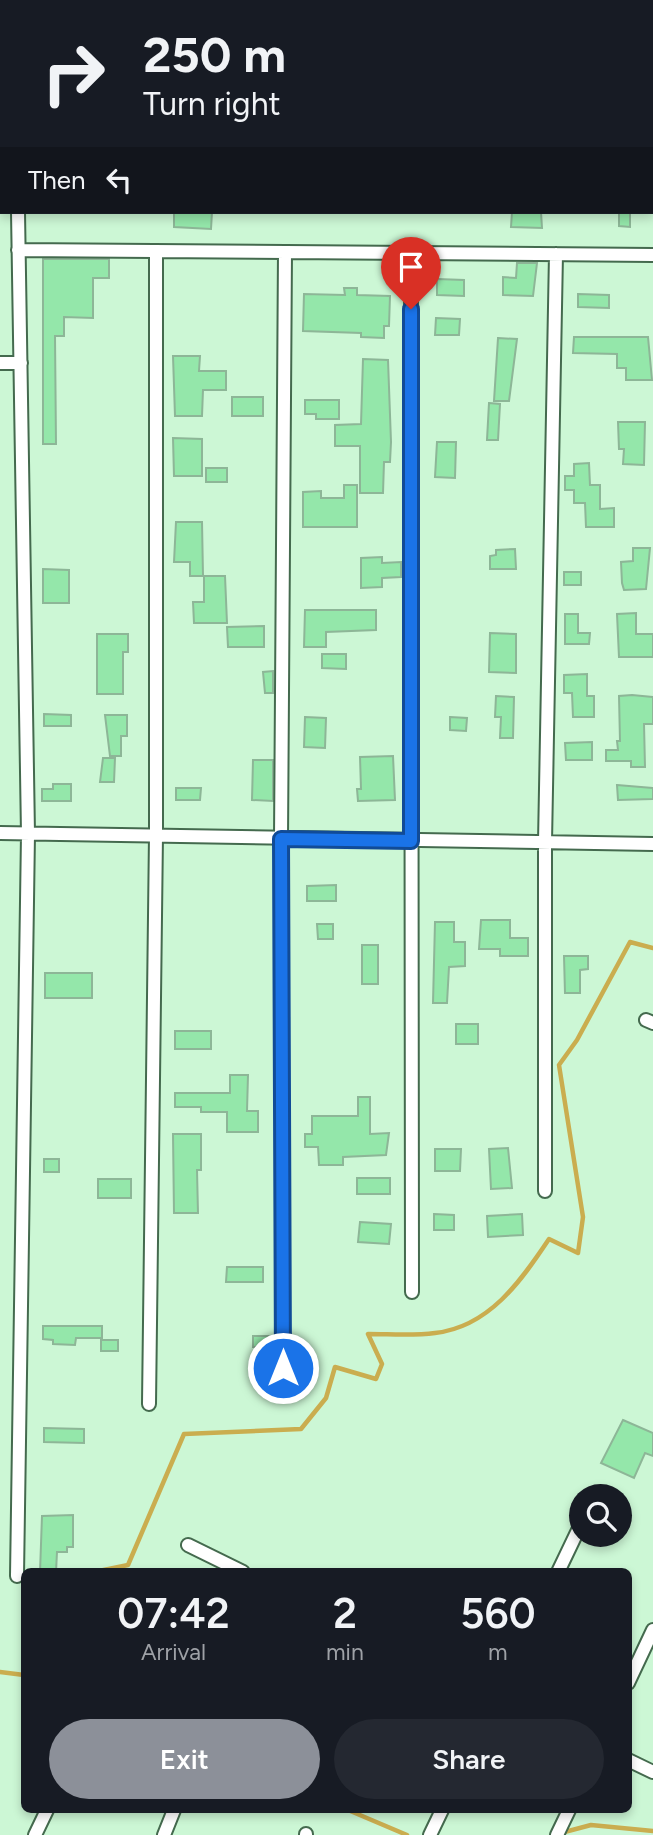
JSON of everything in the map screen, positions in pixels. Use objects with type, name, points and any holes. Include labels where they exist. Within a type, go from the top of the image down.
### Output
[{"type":"street","points":[[18,214],[28,834],[18,1576]]},
{"type":"street","points":[[18,250],[653,255]]},
{"type":"street","points":[[149,1404],[156,835],[156,251]]},
{"type":"street","points":[[283,1368],[281,839],[285,252]]},
{"type":"street","points":[[411,253],[412,1292]]},
{"type":"street","points":[[545,1191],[545,842],[556,254]]},
{"type":"street","points":[[0,363],[21,363]]},
{"type":"street","points":[[0,834],[653,844]]},
{"type":"street","points":[[188,1545],[235,1568]]},
{"type":"street","points":[[560,1568],[570,1547]]},
{"type":"street","points":[[632,1675],[653,1630]]},
{"type":"street","points":[[632,1762],[653,1772]]},
{"type":"street","points":[[35,1835],[46,1813]]},
{"type":"street","points":[[164,1835],[173,1813]]},
{"type":"street","points":[[430,1835],[441,1813]]},
{"type":"street","points":[[556,1835],[567,1813]]},
{"type":"building","points":[[174,214],[212,214],[211,229],[174,227]]},
{"type":"building","points":[[512,214],[541,214],[542,228],[511,227]]},
{"type":"building","points":[[619,214],[630,214],[630,227],[619,226]]},
{"type":"building","points":[[43,259],[109,259],[109,278],[93,278],[93,318],[64,317],[64,336],[55,336],[56,444],[43,444]]},
{"type":"building","points":[[517,263],[537,263],[533,296],[503,295],[503,277],[516,278]]},
{"type":"building","points":[[437,279],[464,280],[464,296],[437,295]]},
{"type":"building","points":[[344,288],[357,288],[357,295],[390,296],[389,326],[384,326],[384,338],[361,337],[361,333],[303,331],[304,294],[345,295]]},
{"type":"building","points":[[578,294],[609,295],[609,308],[578,307]]},
{"type":"building","points":[[436,318],[460,319],[459,335],[435,335]]},
{"type":"building","points":[[574,337],[648,337],[652,380],[626,380],[626,368],[617,368],[617,354],[573,353]]},
{"type":"building","points":[[498,338],[517,339],[509,401],[494,401]]},
{"type":"building","points":[[173,356],[200,356],[199,371],[226,371],[226,390],[203,390],[202,416],[175,416]]},
{"type":"building","points":[[363,359],[388,360],[391,442],[390,462],[384,462],[383,493],[360,493],[360,446],[335,446],[335,425],[361,424]]},
{"type":"building","points":[[232,397],[263,397],[263,416],[232,416]]},
{"type":"building","points":[[305,400],[339,400],[339,419],[316,419],[316,414],[305,414]]},
{"type":"building","points":[[489,403],[500,404],[498,440],[487,440]]},
{"type":"building","points":[[618,422],[645,422],[644,465],[623,464],[624,449],[619,449]]},
{"type":"building","points":[[173,438],[202,439],[202,476],[174,476]]},
{"type":"building","points":[[437,442],[456,442],[455,478],[435,477]]},
{"type":"building","points":[[589,463],[590,485],[600,485],[600,509],[614,508],[614,527],[586,527],[585,503],[574,503],[574,490],[565,490],[565,476],[574,476],[574,464]]},
{"type":"building","points":[[206,468],[227,468],[227,482],[206,482]]},
{"type":"building","points":[[344,485],[357,485],[357,527],[303,527],[303,492],[321,491],[321,498],[344,498]]},
{"type":"building","points":[[176,522],[202,522],[203,576],[190,576],[190,562],[174,562]]},
{"type":"building","points":[[633,548],[650,548],[646,589],[624,590],[621,562],[633,561]]},
{"type":"building","points":[[515,549],[516,569],[490,569],[490,556],[496,555],[496,550]]},
{"type":"building","points":[[382,557],[382,563],[401,562],[401,577],[382,578],[382,587],[361,588],[361,558]]},
{"type":"building","points":[[43,569],[69,570],[69,603],[43,603]]},
{"type":"building","points":[[564,572],[581,572],[581,585],[564,585]]},
{"type":"building","points":[[204,576],[225,576],[227,623],[194,623],[193,602],[204,602]]},
{"type":"building","points":[[305,610],[376,610],[376,630],[326,632],[326,647],[304,647]]},
{"type":"building","points":[[636,613],[636,634],[653,634],[653,657],[619,657],[617,614]]},
{"type":"building","points":[[565,614],[578,614],[578,633],[590,633],[589,644],[565,644]]},
{"type":"building","points":[[264,626],[264,647],[228,647],[227,627]]},
{"type":"building","points":[[490,633],[516,634],[516,673],[489,672]]},
{"type":"building","points":[[97,634],[128,634],[128,652],[123,652],[123,694],[97,694]]},
{"type":"building","points":[[322,654],[346,654],[346,669],[322,668]]},
{"type":"building","points":[[273,671],[273,693],[265,693],[263,672]]},
{"type":"building","points":[[587,674],[587,696],[594,696],[594,717],[573,717],[572,693],[564,693],[564,675]]},
{"type":"building","points":[[496,696],[514,697],[513,738],[500,738],[501,717],[495,717]]},
{"type":"building","points":[[619,696],[653,697],[653,724],[644,724],[645,767],[631,767],[631,761],[606,761],[606,750],[618,750],[617,741],[620,741]]},
{"type":"building","points":[[44,714],[71,715],[71,726],[44,726]]},
{"type":"building","points":[[105,715],[127,715],[127,736],[121,736],[121,756],[110,756]]},
{"type":"building","points":[[305,717],[326,718],[325,748],[304,747]]},
{"type":"building","points":[[450,717],[467,718],[466,731],[450,730]]},
{"type":"building","points":[[592,742],[592,760],[566,760],[565,743]]},
{"type":"building","points":[[393,756],[395,800],[358,801],[357,789],[361,789],[360,757]]},
{"type":"building","points":[[103,758],[115,758],[114,782],[100,782]]},
{"type":"building","points":[[253,760],[273,760],[273,801],[252,800]]},
{"type":"building","points":[[53,784],[71,784],[71,801],[42,801],[42,789],[53,789]]},
{"type":"building","points":[[617,785],[653,788],[653,799],[618,800]]},
{"type":"building","points":[[176,788],[201,788],[200,800],[176,800]]},
{"type":"building","points":[[336,885],[336,901],[307,901],[307,886]]},
{"type":"building","points":[[481,920],[510,920],[510,938],[528,938],[528,956],[500,956],[500,949],[479,949]]},
{"type":"building","points":[[435,922],[454,922],[454,942],[465,942],[465,966],[449,967],[447,1003],[433,1003]]},
{"type":"building","points":[[317,924],[333,924],[333,939],[318,939]]},
{"type":"building","points":[[362,945],[378,945],[378,984],[362,984]]},
{"type":"building","points":[[564,956],[588,956],[588,969],[580,970],[580,993],[565,993]]},
{"type":"building","points":[[45,973],[92,973],[92,998],[45,998]]},
{"type":"building","points":[[456,1024],[478,1024],[478,1044],[456,1044]]},
{"type":"building","points":[[175,1031],[211,1031],[211,1049],[175,1049]]},
{"type":"building","points":[[230,1075],[248,1075],[247,1111],[258,1111],[258,1132],[227,1132],[227,1112],[201,1112],[201,1107],[175,1107],[175,1093],[230,1093]]},
{"type":"building","points":[[358,1097],[370,1097],[370,1134],[389,1133],[386,1155],[343,1157],[343,1165],[319,1165],[318,1147],[305,1147],[305,1134],[312,1134],[312,1116],[358,1116]]},
{"type":"building","points":[[173,1134],[201,1134],[201,1170],[197,1170],[198,1213],[174,1213]]},
{"type":"building","points":[[508,1148],[512,1188],[491,1189],[489,1149]]},
{"type":"building","points":[[435,1149],[461,1149],[460,1171],[435,1171]]},
{"type":"building","points":[[44,1159],[59,1159],[59,1172],[44,1172]]},
{"type":"building","points":[[357,1178],[390,1178],[390,1194],[357,1194]]},
{"type":"building","points":[[98,1179],[131,1179],[131,1198],[98,1198]]},
{"type":"building","points":[[434,1214],[454,1215],[454,1230],[434,1230]]},
{"type":"building","points":[[522,1214],[523,1235],[488,1237],[487,1216]]},
{"type":"building","points":[[360,1222],[391,1224],[389,1244],[358,1242]]},
{"type":"building","points":[[227,1267],[263,1267],[263,1282],[226,1282]]},
{"type":"building","points":[[43,1326],[102,1326],[102,1338],[76,1338],[75,1345],[53,1344],[53,1340],[43,1339]]},
{"type":"building","points":[[253,1336],[274,1336],[274,1347],[253,1347]]},
{"type":"building","points":[[101,1340],[118,1340],[118,1351],[101,1351]]},
{"type":"building","points":[[623,1420],[653,1433],[653,1456],[645,1453],[634,1478],[601,1463]]},
{"type":"building","points":[[44,1428],[84,1429],[84,1443],[44,1442]]},
{"type":"building","points":[[73,1515],[73,1547],[67,1547],[67,1552],[57,1552],[56,1568],[40,1568],[42,1516]]},
{"type":"waterway","points":[[113,1568],[128,1565],[184,1434],[301,1429],[326,1398],[335,1367],[376,1379],[382,1364],[368,1334],[418,1334],[454,1329],[472,1322],[502,1300],[527,1271],[549,1239],[578,1253],[583,1217],[559,1065],[577,1040],[630,942],[653,948]]},
{"type":"waterway","points":[[0,1672],[21,1675]]},
{"type":"waterway","points":[[355,1813],[407,1835]]},
{"type":"waterway","points":[[561,1833],[591,1825],[653,1831]]},
{"type":"route","points":[[283,1368],[281,839],[411,841],[411,309]]}]
